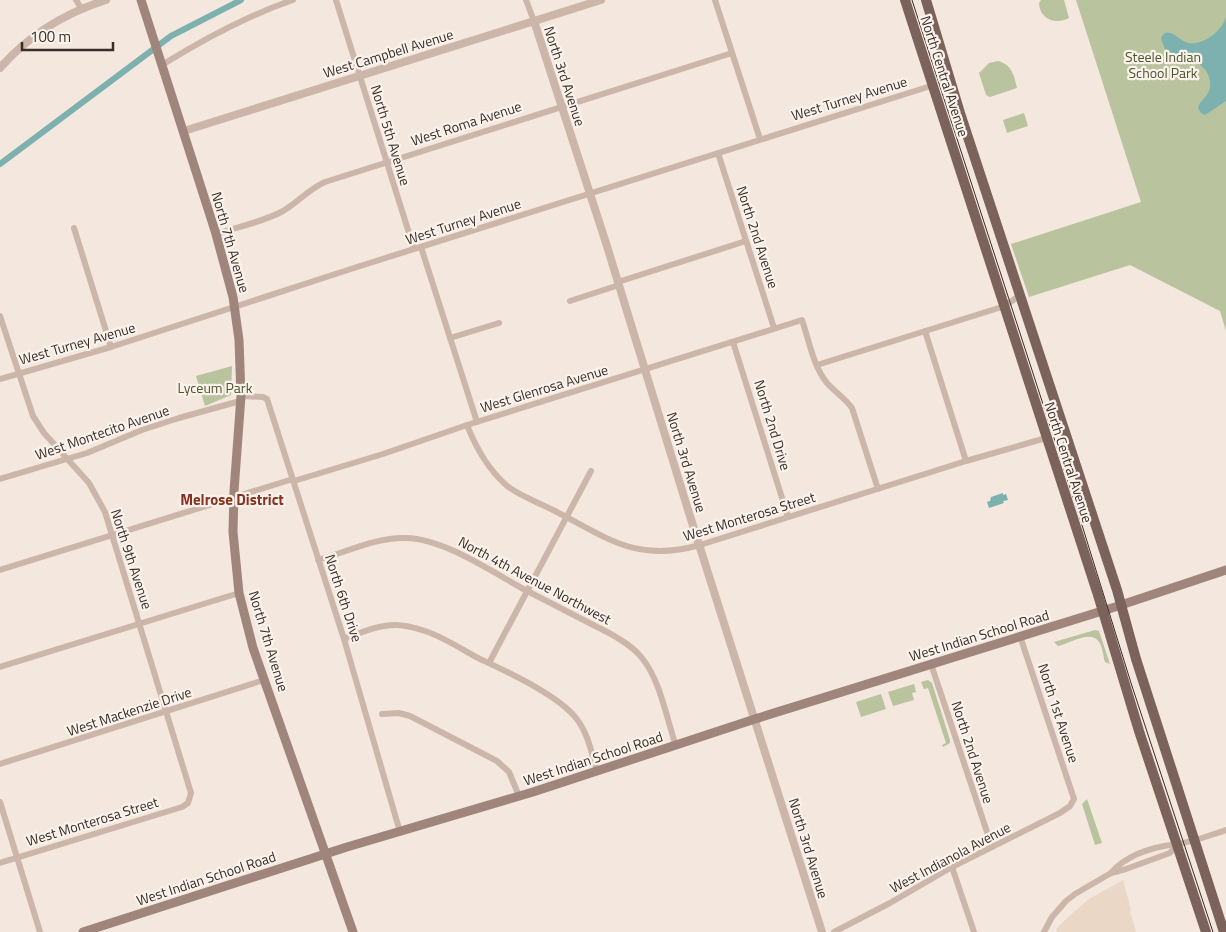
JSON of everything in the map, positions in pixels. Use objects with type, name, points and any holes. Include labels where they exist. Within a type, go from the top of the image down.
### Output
[{"type":"main road","name":"North 7th Avenue","points":[[141,0],[216,234],[235,307],[239,347],[240,398],[233,532],[239,593],[247,627],[264,680],[353,932]]},
{"type":"main road","name":"North Central Avenue","points":[[905,0],[934,85],[1046,438],[1112,608],[1136,659],[1190,841],[1224,932]]},
{"type":"main road","name":"North Central Avenue","points":[[926,0],[960,113],[1020,295],[1112,608],[1139,731],[1206,932]]},
{"type":"main road","name":"West Indian School Road","points":[[82,932],[325,854],[519,796],[1226,570]]},
{"type":"street","points":[[76,0],[81,8]]},
{"type":"street","points":[[0,68],[14,53],[49,26],[81,8],[106,0]]},
{"type":"street","points":[[162,65],[213,34],[267,9],[293,0]]},
{"type":"street","name":"North 5th Avenue","points":[[336,0],[414,249]]},
{"type":"street","name":"North 3rd Avenue","points":[[526,0],[590,193],[822,932]]},
{"type":"street","name":"West Campbell Avenue","points":[[184,132],[534,21],[574,6],[601,0]]},
{"type":"street","points":[[716,0],[760,139]]},
{"type":"street","name":"West Roma Avenue","points":[[216,234],[284,210],[314,186],[325,182],[732,53]]},
{"type":"street","name":"West Turney Avenue","points":[[0,379],[111,347],[934,85]]},
{"type":"street","name":"North 2nd Avenue","points":[[718,153],[774,328]]},
{"type":"street","points":[[74,228],[111,347]]},
{"type":"street","points":[[570,301],[618,283],[746,241]]},
{"type":"street","points":[[422,247],[477,422]]},
{"type":"street","points":[[878,489],[852,408],[845,398],[827,383],[817,365],[1005,306],[1020,295]]},
{"type":"street","name":"North 9th Avenue","points":[[0,316],[33,416],[44,433],[89,483],[105,512],[191,791],[192,795],[189,800]]},
{"type":"street","name":"West Glenrosa Avenue","points":[[0,570],[234,497],[383,454],[467,425],[802,320],[817,365]]},
{"type":"street","points":[[450,338],[499,323]]},
{"type":"street","points":[[925,331],[966,461]]},
{"type":"street","name":"North 2nd Drive","points":[[733,342],[788,517]]},
{"type":"street","name":"North 6th Drive","points":[[240,398],[263,397],[267,399],[344,639],[400,832]]},
{"type":"street","name":"West Montecito Avenue","points":[[0,479],[87,453],[142,430],[240,398]]},
{"type":"street","name":"West Monterosa Street","points":[[467,425],[485,462],[508,487],[620,544],[641,551],[671,551],[700,545],[966,461],[1046,438]]},
{"type":"street","points":[[489,663],[591,471]]},
{"type":"street","name":"North 4th Avenue Northwest","points":[[318,560],[385,540],[405,538],[434,542],[465,557],[611,634],[626,643],[641,656],[653,674],[676,746]]},
{"type":"street","points":[[0,667],[239,593]]},
{"type":"street","points":[[344,639],[396,625],[432,633],[546,694],[564,706],[582,727],[598,771]]},
{"type":"street","name":"North 1st Avenue","points":[[1020,636],[1074,798]]},
{"type":"street","name":"North 2nd Avenue","points":[[931,664],[992,848]]},
{"type":"street","name":"West Mackenzie Drive","points":[[0,764],[264,680]]},
{"type":"street","points":[[382,714],[399,713],[410,716],[497,761],[509,772],[519,796]]},
{"type":"street","name":"West Indianola Avenue","points":[[834,932],[890,903],[952,867],[1068,808],[1074,798]]},
{"type":"street","name":"West Monterosa Street","points":[[0,863],[182,807],[189,800]]},
{"type":"street","points":[[0,802],[40,932]]},
{"type":"street","points":[[1044,932],[1052,917],[1066,901],[1111,873],[1123,861],[1134,855],[1167,844],[1190,841],[1226,830]]},
{"type":"street","points":[[952,867],[974,932]]},
{"type":"green space","points":[[1041,0],[1064,0],[1069,18],[1059,21],[1050,20],[1040,9],[1039,3]]},
{"type":"green space","name":"Steele Indian School Park","points":[[1076,0],[1226,0],[1226,331],[1220,311],[1130,265],[1029,297],[1011,244],[1141,202]]},
{"type":"green space","points":[[998,61],[1009,68],[1017,88],[990,97],[986,95],[979,73],[989,63]]},
{"type":"green space","points":[[1024,113],[1028,126],[1007,133],[1003,120]]},
{"type":"green space","name":"Lyceum Park","points":[[232,366],[231,395],[205,406],[196,376]]},
{"type":"green space","points":[[1095,630],[1099,631],[1110,664],[1105,662],[1099,642],[1095,638],[1080,638],[1058,646],[1054,642]]},
{"type":"green space","points":[[928,680],[932,683],[950,740],[950,743],[943,747],[942,745],[946,743],[928,688],[924,689],[921,682]]},
{"type":"green space","points":[[914,684],[916,692],[912,693],[914,700],[893,706],[888,692]]},
{"type":"green space","points":[[881,694],[886,709],[861,717],[856,702]]},
{"type":"green space","points":[[1087,799],[1102,843],[1095,845],[1082,804]]},
{"type":"shaded area","points":[[1123,880],[1136,932],[1057,932],[1056,929],[1089,899]]},
{"type":"water","points":[[1226,17],[1226,101],[1205,115],[1198,108],[1210,88],[1210,79],[1206,71],[1196,63],[1178,61],[1173,58],[1166,50],[1161,38],[1164,34],[1170,33],[1188,43],[1200,42],[1216,32]]},
{"type":"water","points":[[1003,493],[1003,495],[1006,494],[1008,500],[989,508],[987,502],[990,501],[991,497]]},
{"type":"waterway","points":[[0,164],[171,36],[241,0]]},
{"type":"tram line","points":[[912,0],[1077,509],[1131,683],[1213,932]]},
{"type":"district","name":"Melrose District","points":[[232,499]]}]
